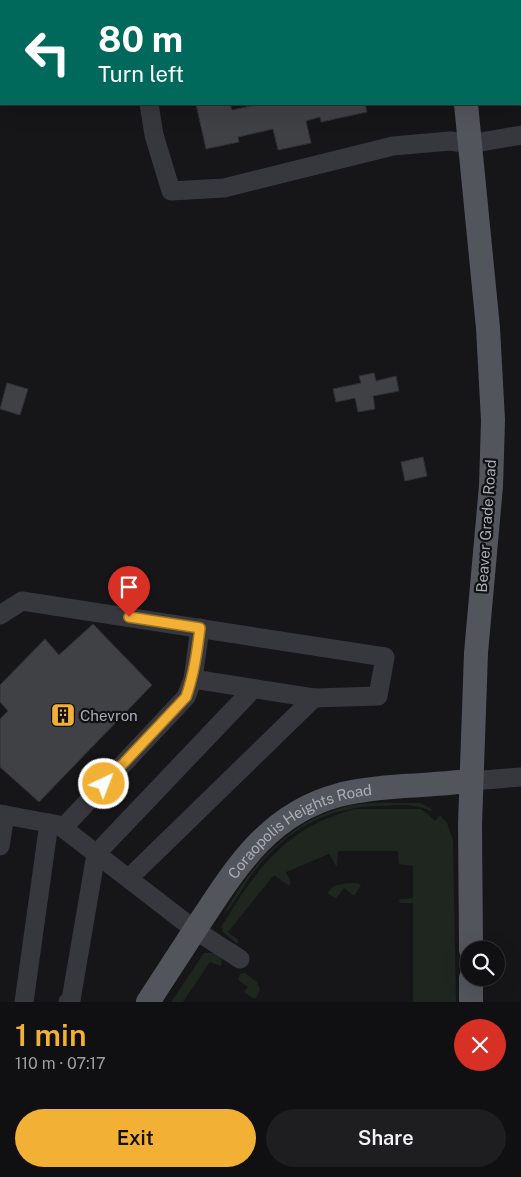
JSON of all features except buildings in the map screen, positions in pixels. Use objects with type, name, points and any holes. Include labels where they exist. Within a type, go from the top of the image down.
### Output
[{"type":"main road","name":"Beaver Grade Road","points":[[466,105],[489,337],[494,420],[491,486],[476,653],[471,781],[471,941]]},
{"type":"main road","name":"Coraopolis Heights Road","points":[[148,1002],[226,882],[272,829],[302,810],[339,795],[358,791],[471,781]]},
{"type":"main road","points":[[471,986],[471,1002]]},
{"type":"street","points":[[149,105],[154,135],[171,191],[224,188],[393,146],[450,141],[470,144],[521,135]]},
{"type":"street","points":[[0,615],[22,601],[385,657],[378,696],[314,698],[193,679]]},
{"type":"street","points":[[24,1002],[56,825],[186,697],[193,679],[200,628]]},
{"type":"street","points":[[68,1002],[71,1000],[96,854],[254,689]]},
{"type":"street","points":[[129,878],[314,698]]},
{"type":"street","name":"Coraopolis Heights Road","points":[[471,781],[521,776]]},
{"type":"street","points":[[0,846],[2,814],[56,825],[129,878],[195,930],[240,959]]},
{"type":"shaded area","points":[[421,803],[433,810],[430,811],[406,805],[362,807],[344,810],[310,823],[294,833],[266,857],[223,916],[246,878],[260,861],[293,831],[312,820],[332,811],[354,805]]},
{"type":"shaded area","points":[[355,809],[420,809],[435,821],[440,815],[447,823],[453,840],[456,1002],[413,1002],[413,903],[400,903],[399,901],[400,899],[413,898],[413,866],[399,864],[398,851],[338,851],[336,866],[329,854],[286,872],[291,883],[289,886],[274,875],[228,932],[238,940],[238,943],[223,932],[221,927],[234,906],[275,853],[291,839],[310,827]]},
{"type":"shaded area","points":[[357,883],[361,885],[354,896],[344,888],[336,898],[328,893],[336,885]]},
{"type":"shaded area","points":[[204,953],[214,953],[222,959],[221,966],[210,962],[183,1002],[171,1002]]},
{"type":"shaded area","points":[[245,973],[257,982],[260,990],[256,998],[244,992],[248,987],[238,980],[240,974]]},
{"type":"place","name":"Chevron","points":[[63,715]]},
{"type":"route","points":[[104,784],[186,697],[193,679],[200,628],[129,617]]}]
